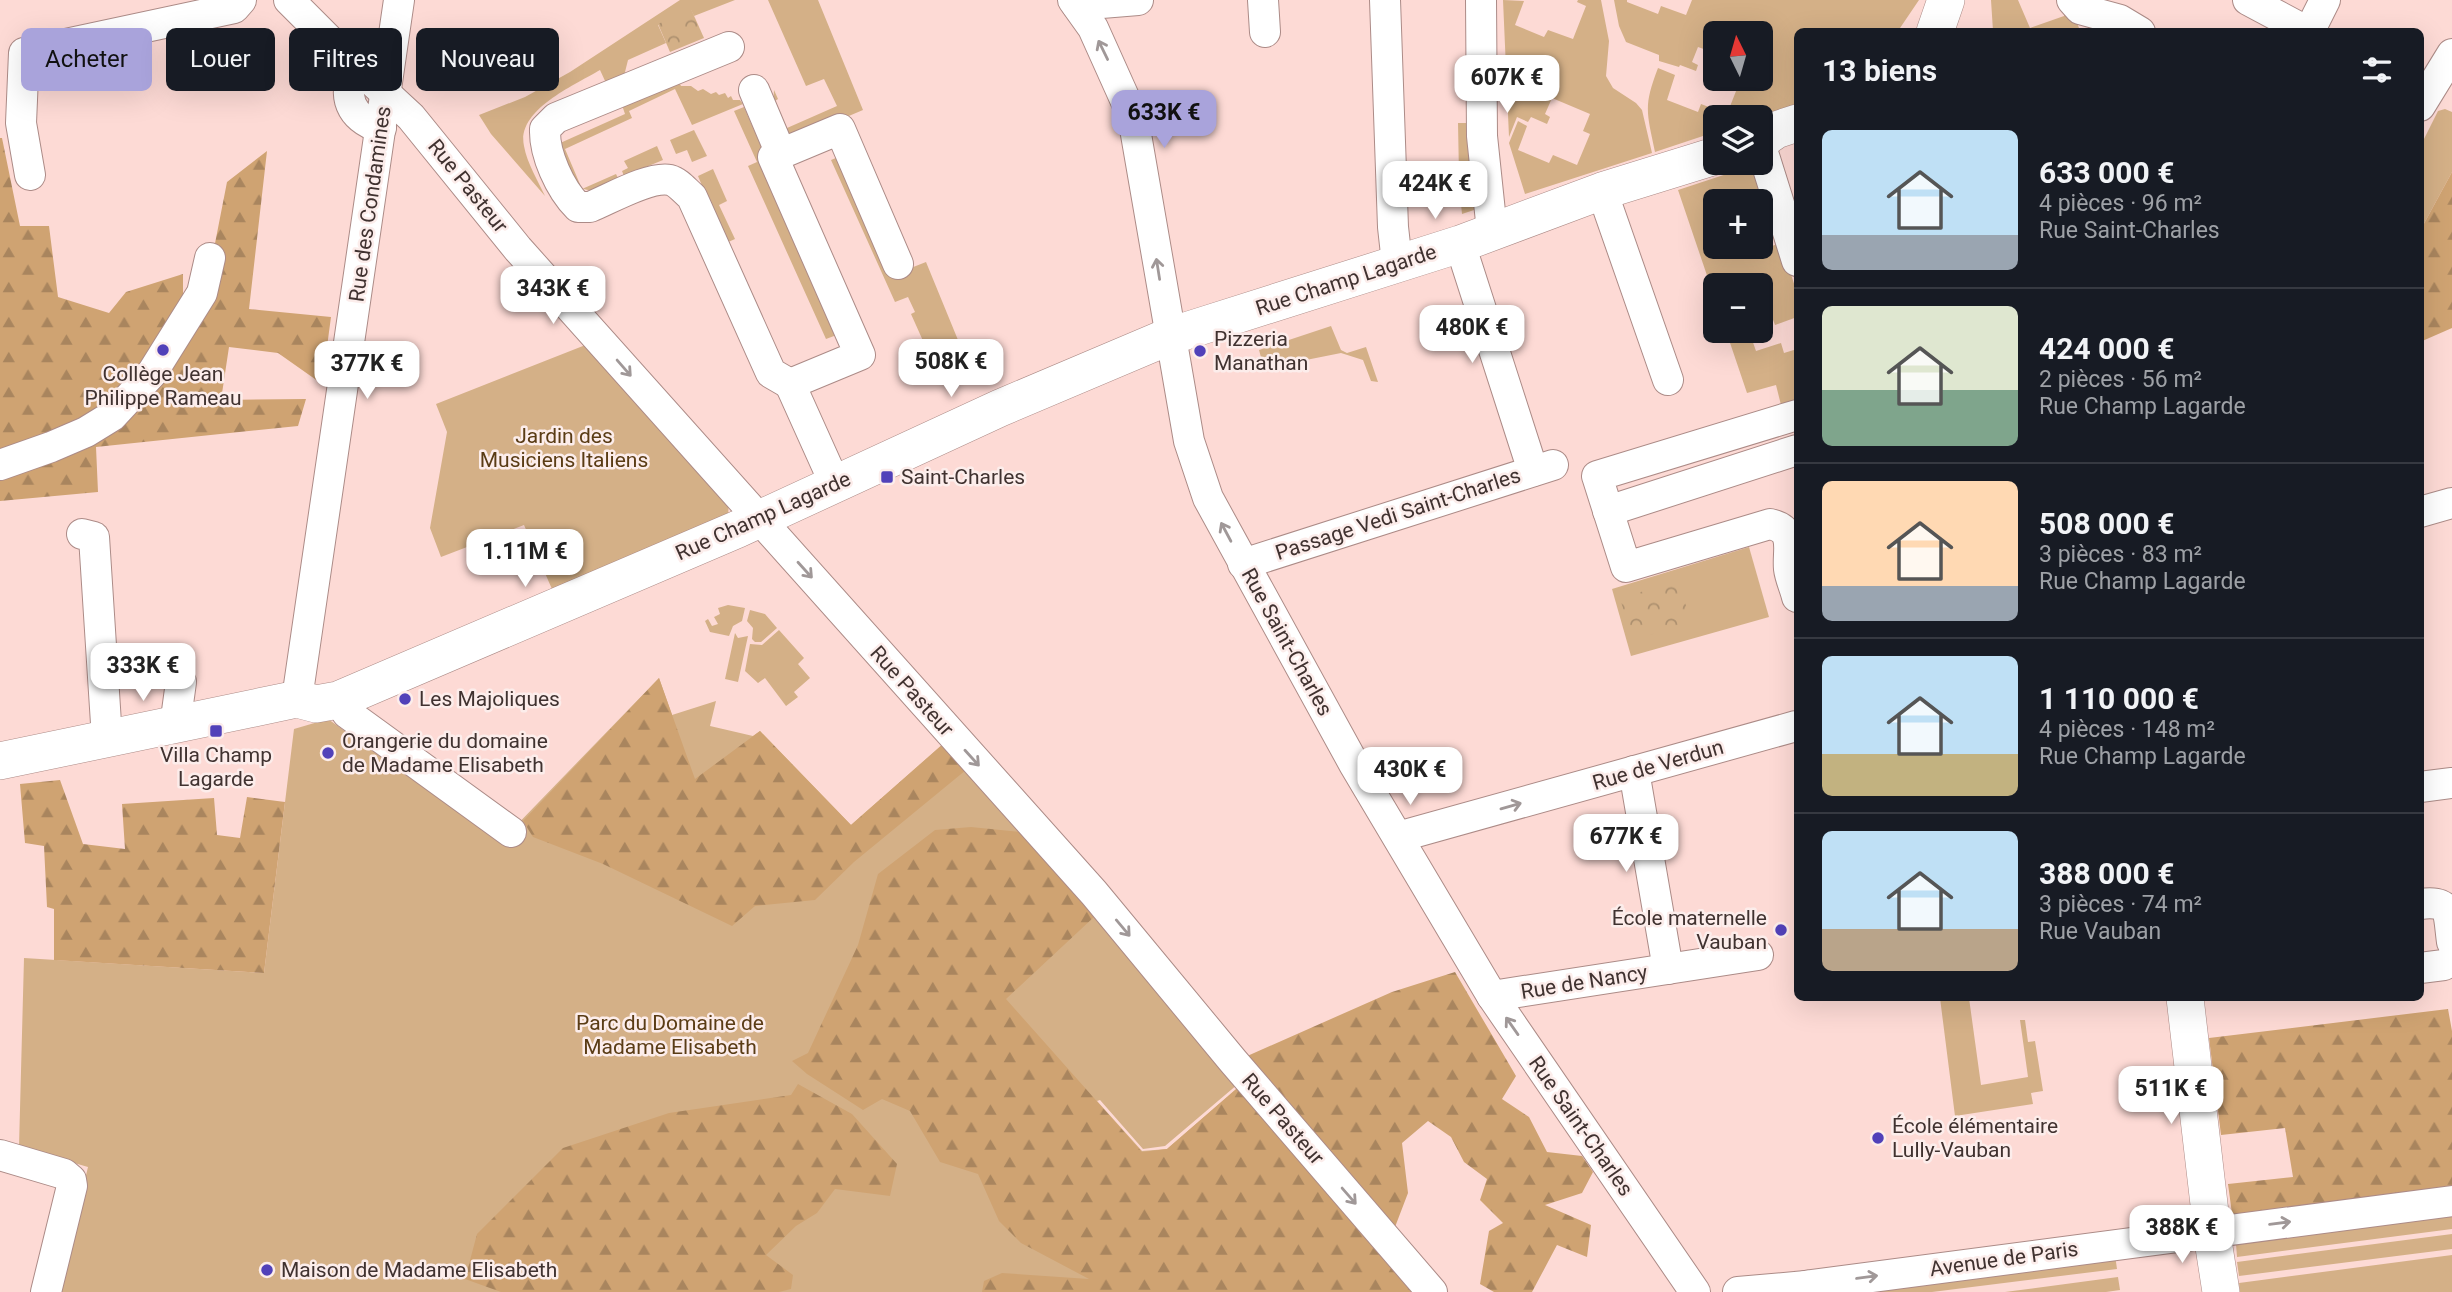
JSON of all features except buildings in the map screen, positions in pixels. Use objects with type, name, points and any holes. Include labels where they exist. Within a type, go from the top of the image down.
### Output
[{"type":"main road","points":[[1936,28],[1946,0]]},
{"type":"main road","points":[[1957,0],[1958,28]]},
{"type":"main road","points":[[1773,132],[1794,124]]},
{"type":"main road","points":[[1773,143],[1794,138]]},
{"type":"main road","name":"Rue Champ Lagarde","points":[[0,761],[297,699],[343,707],[1000,408],[1170,336],[1476,238],[1602,191],[1703,160]]},
{"type":"main road","points":[[2185,1001],[2221,1292]]},
{"type":"main road","points":[[2207,1292],[2213,1239]]},
{"type":"street","points":[[30,175],[21,123],[24,52],[234,8],[241,0]]},
{"type":"street","name":"Rue Pasteur","points":[[289,0],[317,28]]},
{"type":"street","name":"Rue des Condamines","points":[[297,699],[399,0]]},
{"type":"street","points":[[1075,2],[1138,0]]},
{"type":"street","points":[[1263,0],[1265,32]]},
{"type":"street","points":[[1385,0],[1392,227],[1397,263]]},
{"type":"street","points":[[1476,238],[1482,136],[1481,0]]},
{"type":"street","points":[[2072,0],[2080,9],[2128,21]]},
{"type":"street","points":[[2248,0],[2301,28]]},
{"type":"street","points":[[2311,28],[2325,0]]},
{"type":"street","name":"Rue Saint-Charles","points":[[1075,2],[1093,27],[1133,117],[1189,441],[1208,498],[1398,837],[1492,996],[1695,1292]]},
{"type":"street","points":[[729,47],[556,118],[545,129],[544,144],[567,197],[578,207],[590,207],[656,179],[673,180],[692,197],[771,373],[790,384],[835,484]]},
{"type":"street","points":[[2424,92],[2452,54]]},
{"type":"street","points":[[754,90],[781,154]]},
{"type":"street","points":[[348,91],[358,116],[381,128]]},
{"type":"street","name":"Rue Pasteur","points":[[383,91],[411,117],[518,249],[1094,893],[1233,1061],[1432,1292]]},
{"type":"street","points":[[790,384],[860,355],[773,157],[841,129],[898,264]]},
{"type":"street","points":[[1770,175],[1794,251]]},
{"type":"street","points":[[1602,191],[1668,380]]},
{"type":"street","name":"Passage Vedi Saint-Charles","points":[[1243,564],[1543,468],[1476,238]]},
{"type":"street","points":[[0,465],[74,437],[112,416],[152,373],[202,293],[210,258]]},
{"type":"street","points":[[1794,416],[1597,476],[1626,567],[1770,524],[1787,533],[1791,551],[1789,568],[1794,586]]},
{"type":"street","points":[[1608,511],[1794,451]]},
{"type":"street","points":[[2424,511],[2452,503]]},
{"type":"street","points":[[82,534],[94,537],[107,739]]},
{"type":"street","points":[[182,724],[188,683]]},
{"type":"street","points":[[343,707],[511,832]]},
{"type":"street","name":"Rue de Verdun","points":[[1398,837],[1794,727]]},
{"type":"street","points":[[1634,771],[1668,969]]},
{"type":"street","points":[[2424,786],[2452,783]]},
{"type":"street","points":[[2424,904],[2439,902],[2444,905],[2448,911],[2452,942]]},
{"type":"street","name":"Rue de Nancy","points":[[1492,996],[1758,955]]},
{"type":"street","points":[[2424,968],[2444,965],[2452,960]]},
{"type":"street","points":[[0,1155],[64,1174],[71,1180],[72,1186],[46,1292]]},
{"type":"street","name":"Avenue de Paris","points":[[1738,1292],[1806,1289],[2213,1239],[2452,1201]]},
{"type":"green space","points":[[680,0],[735,0],[694,16],[691,10],[658,25],[666,43],[628,60],[624,76],[606,83],[600,70],[563,91],[538,110],[524,133],[524,146],[545,196],[491,134],[479,115],[536,91],[559,91],[559,78]]},
{"type":"green space","points":[[768,0],[818,0],[863,110],[787,142],[773,108],[774,90],[778,99],[775,101],[787,128],[837,106],[824,79],[806,86]]},
{"type":"green space","points":[[1503,0],[1524,1],[1515,25],[1544,37],[1548,30],[1573,39],[1586,6],[1577,2],[1578,0],[1601,0],[1609,41],[1606,76],[1613,88],[1642,110],[1652,153],[1525,194],[1509,143],[1518,121],[1527,126],[1518,150],[1549,163],[1553,155],[1577,165],[1590,134],[1583,131],[1590,114],[1552,98],[1545,114],[1550,117],[1547,124],[1531,117],[1528,122],[1517,117],[1509,137]]},
{"type":"green space","points":[[1614,0],[1627,0],[1658,14],[1661,6],[1686,15],[1692,0],[1919,0],[1900,28],[1794,28],[1794,107],[1773,114],[1773,105],[1731,105],[1736,91],[1773,91],[1773,21],[1703,21],[1703,49],[1698,47],[1692,62],[1698,65],[1696,71],[1659,61],[1659,55],[1626,42],[1619,26]]},
{"type":"green space","points":[[1991,0],[2018,0],[2030,28],[1993,28]]},
{"type":"green space","points":[[691,9],[704,38],[670,52],[658,24]]},
{"type":"green space","points":[[2072,10],[2079,28],[2030,28],[2064,16],[2065,11]]},
{"type":"green space","points":[[1658,68],[1675,75],[1667,100],[1698,112],[1701,104],[1704,105],[1703,136],[1655,152],[1648,101]]},
{"type":"green space","points":[[677,78],[681,86],[691,86],[698,91],[703,89],[711,94],[725,93],[728,98],[731,96],[733,100],[740,100],[743,104],[692,125],[675,89],[629,111],[632,118],[565,149],[581,188],[575,183],[558,144],[625,114],[621,102]]},
{"type":"green space","points":[[744,107],[842,333],[826,339],[748,166],[757,162],[734,111]]},
{"type":"green space","points":[[2445,109],[2452,112],[2452,172],[2424,224],[2424,139],[2438,111]]},
{"type":"green space","points":[[1458,123],[1472,123],[1477,209],[1462,214],[1460,194],[1468,194],[1468,176],[1459,176]]},
{"type":"green space","points":[[694,130],[707,156],[692,162],[687,150],[676,154],[670,140]]},
{"type":"green space","points":[[0,138],[20,226],[49,226],[58,297],[109,313],[126,292],[183,274],[183,309],[201,315],[227,182],[267,151],[249,309],[331,317],[322,384],[278,353],[229,347],[221,400],[306,399],[298,426],[96,447],[98,492],[0,501]]},
{"type":"green space","points":[[657,146],[663,160],[624,176],[622,171],[628,168],[624,161]]},
{"type":"green space","points":[[843,155],[893,275],[926,262],[958,340],[928,352],[911,314],[915,312],[908,297],[895,302],[831,160]]},
{"type":"green space","points":[[713,169],[727,201],[719,205],[735,239],[726,243],[698,176]]},
{"type":"green space","points":[[2452,172],[2452,328],[2424,340],[2424,224]]},
{"type":"green space","points":[[616,174],[619,180],[597,189],[583,188]]},
{"type":"green space","points":[[1724,175],[1757,175],[1762,189],[1703,189],[1703,259],[1773,259],[1773,246],[1781,243],[1794,284],[1794,318],[1775,325],[1773,273],[1706,273],[1678,190]]},
{"type":"green space","points":[[1331,326],[1341,350],[1347,353],[1366,347],[1378,382],[1371,381],[1363,360],[1341,353],[1271,367],[1262,361],[1259,350]]},
{"type":"green space","points":[[1730,343],[1753,343],[1756,351],[1781,343],[1784,353],[1794,350],[1794,406],[1782,409],[1776,385],[1747,393]]},
{"type":"green space","name":"Jardin des Musiciens Italiens","points":[[588,344],[729,501],[728,516],[555,596],[524,525],[441,557],[430,528],[447,432],[436,404]]},
{"type":"green space","points":[[1749,547],[1769,617],[1631,656],[1612,589]]},
{"type":"green space","points":[[1679,581],[1691,623],[1632,640],[1620,598]]},
{"type":"green space","points":[[728,605],[745,608],[742,621],[733,626],[729,636],[710,632],[705,621],[708,619],[712,626],[718,624],[714,617],[720,614],[718,608]]},
{"type":"green space","points":[[750,610],[765,614],[777,628],[761,642],[752,639],[753,628],[747,621]]},
{"type":"green space","points":[[779,630],[804,658],[798,664],[810,678],[794,692],[798,697],[786,706],[765,678],[758,683],[745,671],[750,644],[762,645]]},
{"type":"green space","points":[[735,633],[738,638],[748,636],[738,682],[725,679]]},
{"type":"green space","name":"Parc du Domaine de Madame Elisabeth","points":[[659,678],[672,715],[716,701],[710,726],[753,736],[760,731],[851,825],[943,744],[1190,1025],[1238,1084],[1165,1146],[1143,1149],[1100,1100],[1097,1101],[1142,1151],[1167,1149],[1242,1084],[1423,1292],[58,1292],[88,1167],[19,1147],[24,958],[264,973],[294,729],[328,719],[409,777],[506,836]]},
{"type":"green space","points":[[659,678],[695,779],[760,731],[851,825],[943,744],[966,770],[854,862],[815,900],[755,906],[732,926],[603,864],[533,837],[523,821]]},
{"type":"green space","points":[[60,780],[83,844],[125,849],[122,804],[214,798],[217,835],[240,838],[247,797],[285,802],[264,973],[54,960],[54,909],[47,907],[44,846],[25,843],[20,784]]},
{"type":"green space","points":[[971,827],[1021,832],[1094,917],[1006,999],[1142,1152],[1167,1149],[1242,1084],[1423,1292],[982,1292],[984,1281],[1002,1273],[1089,1279],[1021,1243],[999,1221],[978,1174],[940,1162],[910,1111],[882,1099],[863,1110],[807,1074],[792,1061],[808,1053],[858,945],[878,874],[935,830]]},
{"type":"green space","points":[[1455,972],[1516,1076],[1502,1099],[1529,1117],[1547,1152],[1582,1156],[1593,1172],[1582,1193],[1545,1205],[1591,1225],[1587,1257],[1557,1245],[1532,1292],[1494,1292],[1480,1284],[1489,1231],[1503,1223],[1480,1200],[1487,1179],[1464,1162],[1451,1137],[1428,1121],[1402,1143],[1408,1193],[1395,1227],[1245,1057],[1392,992]]},
{"type":"green space","points":[[1940,1001],[1969,1001],[1981,1085],[2028,1077],[2020,1020],[2025,1020],[2028,1042],[2035,1041],[2043,1091],[2031,1093],[2033,1104],[1955,1116]]},
{"type":"green space","points":[[2448,1009],[2452,1031],[2452,1192],[2233,1221],[2228,1184],[2293,1177],[2285,1128],[2221,1135],[2209,1038]]},
{"type":"green space","points":[[798,1084],[852,1114],[897,1164],[890,1196],[835,1189],[817,1213],[796,1226],[766,1255],[793,1275],[791,1289],[779,1292],[501,1292],[465,1279],[477,1234],[563,1148],[669,1113],[791,1095]]},
{"type":"green space","points":[[2452,1215],[2452,1229],[2237,1257],[2236,1244]]},
{"type":"green space","points":[[2452,1234],[2452,1249],[2239,1276],[2237,1262]]},
{"type":"green space","points":[[2115,1255],[2117,1269],[1932,1292],[1840,1292]]},
{"type":"green space","points":[[2452,1255],[2452,1292],[2240,1292],[2239,1283]]},
{"type":"green space","points":[[2118,1277],[2120,1290],[2106,1292],[2005,1292]]},
{"type":"place","name":"Collège Jean Philippe Rameau","points":[[163,350]]},
{"type":"place","name":"Pizzeria Manathan","points":[[1200,351]]},
{"type":"place","name":"Saint-Charles","points":[[887,477]]},
{"type":"place","name":"Les Majoliques","points":[[405,699]]},
{"type":"place","name":"Villa Champ Lagarde","points":[[216,731]]},
{"type":"place","name":"Orangerie du domaine de Madame Elisabeth","points":[[328,753]]},
{"type":"place","name":"École maternelle Vauban","points":[[1781,930]]},
{"type":"place","name":"École élémentaire Lully-Vauban","points":[[1878,1138]]},
{"type":"place","name":"Maison de Madame Elisabeth","points":[[267,1270]]}]
